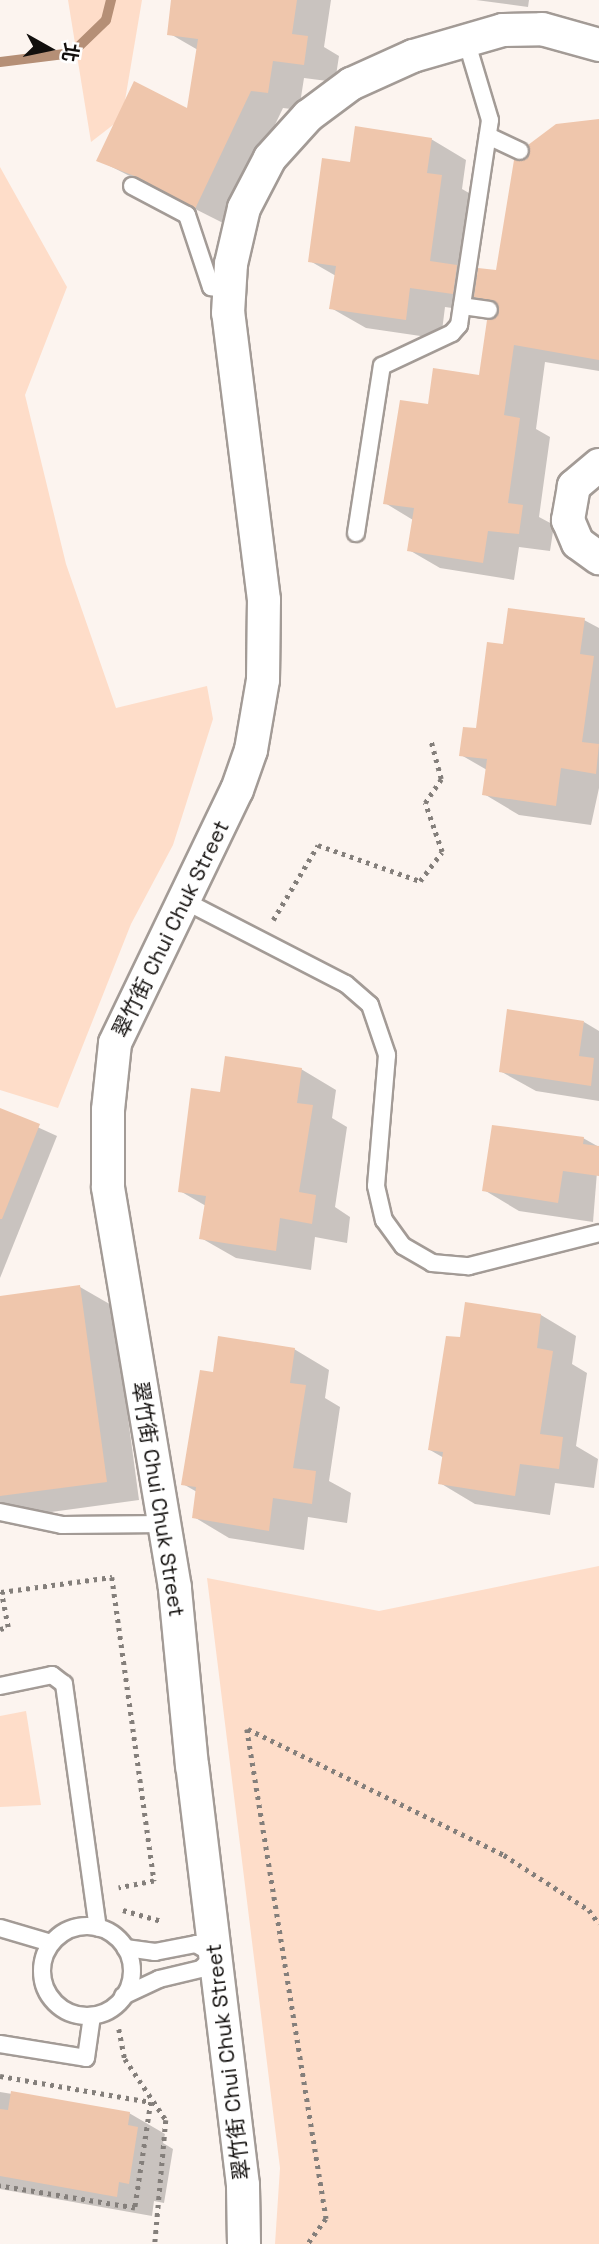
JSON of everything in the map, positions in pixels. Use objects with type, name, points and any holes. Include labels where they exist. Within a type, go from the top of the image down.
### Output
[{"type":"street","name":"翠竹街 Chui Chuk Street","points":[[244,2244],[243,2185],[165,1524],[108,1187],[108,1110],[115,1043],[237,790],[251,750],[263,680],[262,573],[228,290],[244,208],[265,166],[288,136],[351,84],[413,56],[503,30],[542,29],[599,45]]},
{"type":"street","points":[[599,465],[574,486],[568,520],[578,543],[599,558]]},
{"type":"lane","points":[[356,533],[382,366],[456,330],[462,306],[490,120],[466,40]]},
{"type":"lane","points":[[488,136],[520,151]]},
{"type":"lane","points":[[132,186],[187,215],[211,287],[228,290]]},
{"type":"lane","points":[[462,306],[489,310]]},
{"type":"lane","points":[[183,901],[346,984],[370,1006],[387,1055],[377,1195],[384,1220],[403,1246],[432,1263],[469,1266],[599,1233]]},
{"type":"lane","points":[[0,1512],[62,1525],[165,1524]]},
{"type":"lane","points":[[0,1686],[52,1675],[64,1684],[98,1928]]},
{"type":"lane","points":[[0,1928],[51,1943]]},
{"type":"lane","points":[[75,1928],[98,1928],[116,1937],[125,1948],[131,1976],[122,1996],[107,2012],[92,2016],[63,2009],[44,1986],[42,1972],[51,1943],[75,1928]]},
{"type":"lane","points":[[122,1996],[159,1979],[201,1969],[215,1955],[196,1944],[155,1952],[125,1948]]},
{"type":"lane","points":[[0,2044],[86,2058],[92,2016]]},
{"type":"path","points":[[273,920],[318,845],[420,881],[442,852],[425,803],[441,779],[431,741]]},
{"type":"path","points":[[0,1629],[8,1627],[1,1592],[112,1577],[154,1881],[119,1887],[121,1909],[140,1918],[167,1920]]},
{"type":"path","points":[[308,2244],[326,2219],[247,1729],[504,1855],[589,1910],[599,1924]]},
{"type":"path","points":[[119,2028],[125,2059],[151,2102],[166,2120],[155,2244]]},
{"type":"path","points":[[0,2076],[151,2102]]},
{"type":"path","points":[[0,2186],[135,2208],[151,2102]]},
{"type":"shaded area","points":[[68,0],[142,0],[122,118],[91,142]]},
{"type":"shaded area","points":[[0,167],[67,287],[25,395],[66,564],[116,708],[207,686],[213,719],[173,845],[131,924],[58,1108],[0,1090]]},
{"type":"shaded area","points":[[599,1566],[599,2244],[275,2244],[280,2168],[207,1578],[379,1611]]},
{"type":"shaded area","points":[[26,1711],[41,1805],[0,1807],[0,1716]]},
{"type":"building","points":[[171,0],[297,0],[292,34],[308,36],[304,65],[273,61],[268,93],[251,91],[195,209],[137,177],[96,161],[134,81],[187,108],[198,39],[167,35]]},
{"type":"building","points":[[599,119],[599,360],[514,345],[504,415],[520,418],[508,503],[523,505],[519,534],[488,531],[483,563],[407,551],[414,508],[383,504],[400,400],[428,404],[433,368],[479,375],[487,320],[499,311],[495,301],[474,297],[478,268],[496,270],[514,160],[527,159],[528,145],[556,124]]},
{"type":"building","points":[[355,126],[432,138],[427,173],[442,175],[430,261],[457,265],[453,294],[410,288],[406,320],[329,309],[336,266],[308,262],[322,158],[350,162]]},
{"type":"building","points":[[508,608],[585,618],[580,654],[594,656],[582,742],[599,744],[596,774],[561,768],[556,806],[482,795],[487,759],[459,756],[463,727],[476,728],[487,642],[503,644]]},
{"type":"building","points":[[507,1009],[584,1021],[579,1056],[594,1058],[591,1086],[499,1072]]},
{"type":"building","points":[[225,1056],[302,1068],[297,1103],[313,1105],[299,1192],[316,1195],[312,1224],[280,1218],[276,1251],[199,1239],[206,1196],[178,1192],[191,1088],[220,1092]]},
{"type":"building","points":[[0,1108],[40,1124],[2,1219],[0,1219]]},
{"type":"building","points":[[492,1125],[584,1137],[583,1144],[599,1146],[599,1176],[563,1171],[558,1203],[482,1191]]},
{"type":"building","points":[[80,1285],[107,1482],[0,1496],[0,1296]]},
{"type":"building","points":[[465,1302],[541,1314],[537,1348],[553,1351],[540,1434],[563,1437],[559,1469],[520,1464],[515,1496],[438,1484],[443,1452],[428,1450],[446,1336],[460,1337]]},
{"type":"building","points":[[218,1336],[295,1348],[290,1383],[306,1385],[293,1468],[316,1471],[312,1504],[273,1498],[269,1531],[192,1518],[196,1487],[181,1485],[200,1370],[213,1372]]},
{"type":"building","points":[[11,2091],[130,2112],[128,2125],[138,2127],[129,2184],[119,2182],[117,2197],[0,2176],[0,2109],[8,2110]]},
{"type":"waterway","points":[[0,62],[72,53],[106,20],[111,0]]}]
